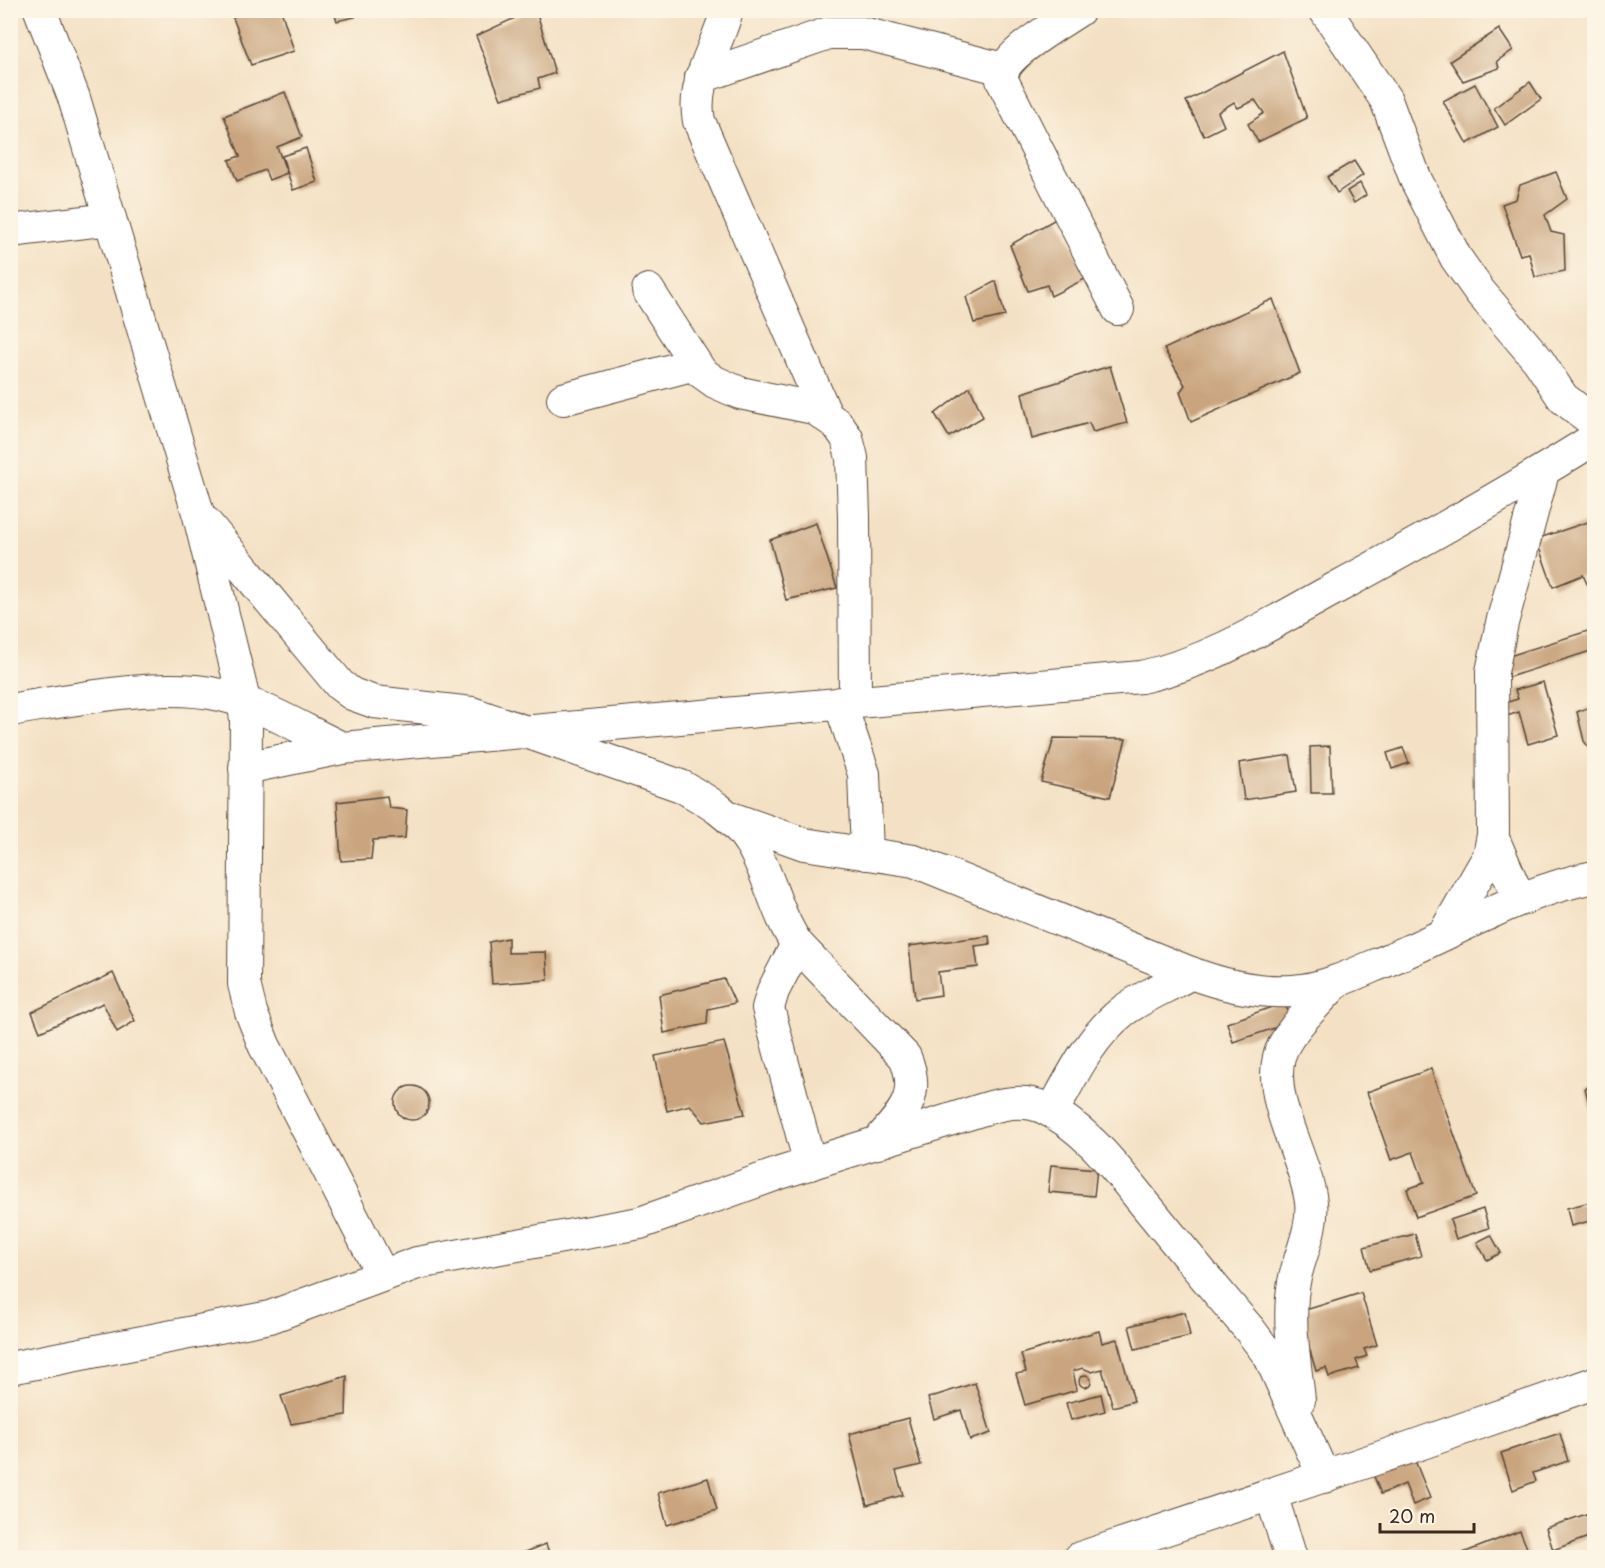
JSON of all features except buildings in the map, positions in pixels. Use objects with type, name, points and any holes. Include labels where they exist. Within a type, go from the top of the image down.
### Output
[{"type":"street","points":[[40,10],[74,98],[199,516],[243,702],[244,984],[251,1012],[264,1046],[382,1274]]},
{"type":"street","points":[[727,10],[696,95],[699,121],[826,415]]},
{"type":"street","points":[[1079,10],[1012,57],[1003,69],[1002,80],[1118,309]]},
{"type":"street","points":[[1325,10],[1386,100],[1416,180],[1456,258],[1480,292],[1538,360],[1563,398],[1594,422]]},
{"type":"street","points":[[701,77],[829,33],[846,31],[863,33],[1003,69]]},
{"type":"street","points":[[10,231],[110,219]]},
{"type":"street","points":[[648,290],[701,372],[726,388],[814,408],[837,424],[847,438],[852,458],[847,703],[864,774],[867,854]]},
{"type":"street","points":[[563,399],[695,364]]},
{"type":"street","points":[[245,768],[342,748],[1141,677],[1175,670],[1224,649],[1542,472],[1594,439]]},
{"type":"street","points":[[1444,934],[1489,856],[1492,838],[1492,672],[1502,623],[1542,472]]},
{"type":"street","points":[[199,516],[340,685],[352,694],[374,702],[472,713],[681,786],[706,799],[730,818],[751,845],[784,925],[797,944],[905,1057],[912,1071],[912,1088],[908,1104],[877,1143]]},
{"type":"street","points":[[10,710],[133,693],[186,691],[220,695],[243,702],[342,748]]},
{"type":"street","points":[[730,818],[804,844],[914,861],[1191,974],[1228,987],[1262,992],[1295,991],[1337,981],[1525,898],[1594,877]]},
{"type":"street","points":[[1492,838],[1514,887],[1525,898]]},
{"type":"street","points":[[797,944],[768,1008],[810,1164]]},
{"type":"street","points":[[1052,1112],[1087,1050],[1104,1028],[1125,1010],[1191,974]]},
{"type":"street","points":[[1301,1425],[1291,1313],[1294,1282],[1311,1206],[1308,1179],[1279,1099],[1279,1057],[1288,1038],[1337,981]]},
{"type":"street","points":[[10,1368],[270,1317],[382,1274],[451,1255],[639,1223],[810,1164],[1000,1104],[1026,1103],[1052,1112],[1083,1135],[1109,1162],[1250,1330],[1270,1357],[1324,1477]]},
{"type":"street","points":[[1080,1557],[1324,1477],[1594,1383]]},
{"type":"street","points":[[1271,1494],[1291,1557]]}]
